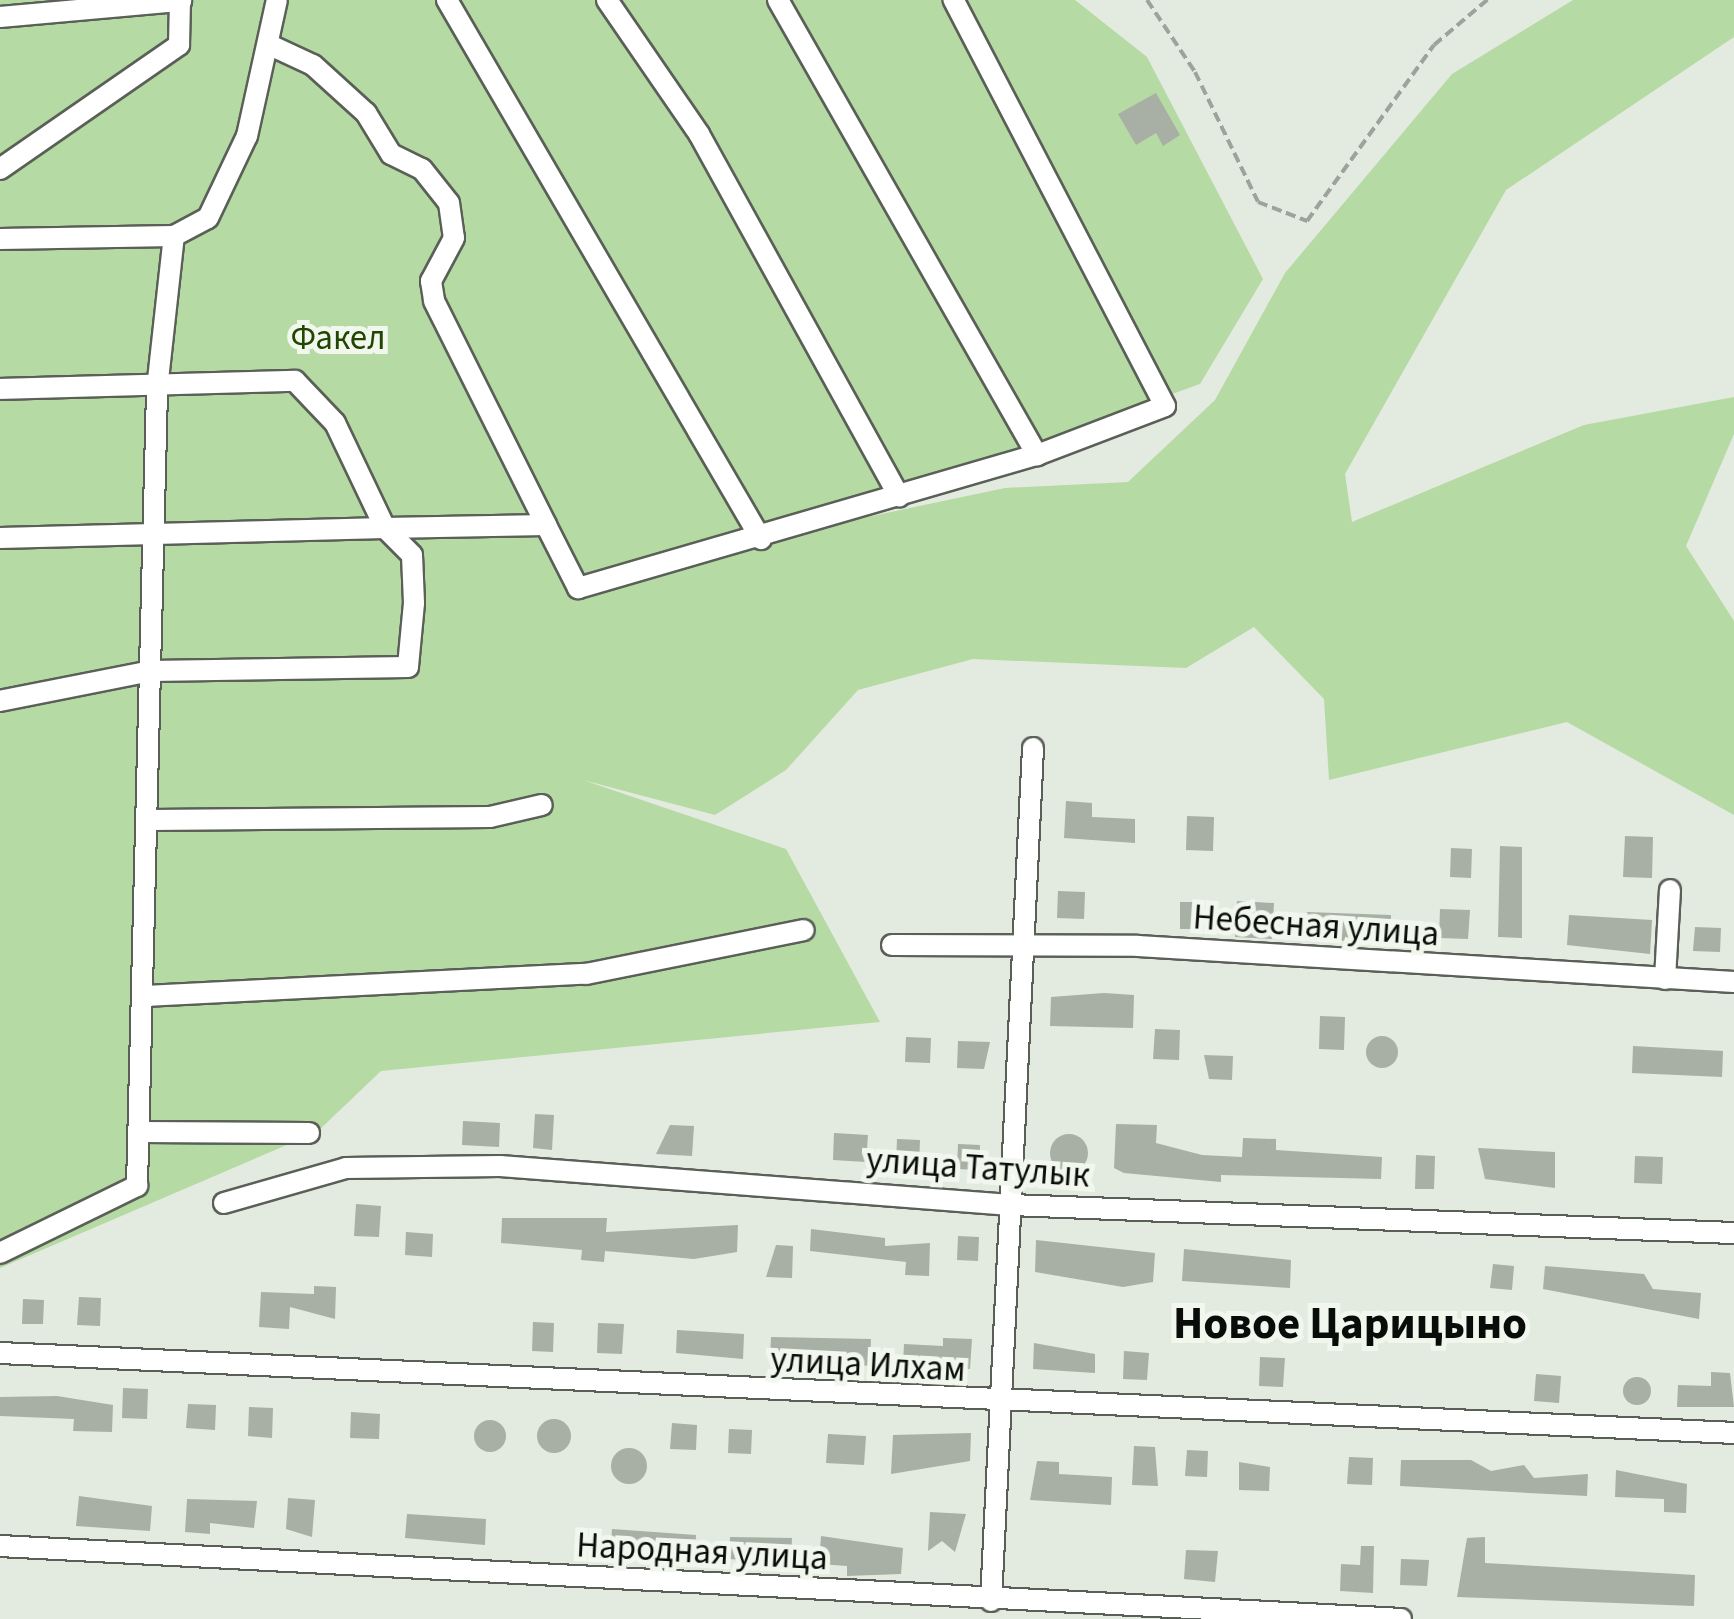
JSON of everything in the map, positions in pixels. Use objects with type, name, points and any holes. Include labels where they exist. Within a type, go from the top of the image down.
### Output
[{"type":"street","points":[[0,239],[174,236],[208,218],[248,136],[272,46],[277,0]]},
{"type":"street","points":[[447,0],[761,540]]},
{"type":"street","points":[[607,0],[699,134],[900,497]]},
{"type":"street","points":[[778,0],[1037,455]]},
{"type":"street","points":[[272,46],[313,65],[366,114],[390,154],[422,170],[449,202],[454,238],[431,282],[434,301],[578,588],[761,540],[1037,455],[1165,406],[954,0]]},
{"type":"street","points":[[0,18],[180,1],[179,45],[0,169]]},
{"type":"street","points":[[0,1253],[137,1186],[151,820],[157,390],[174,236]]},
{"type":"street","points":[[0,389],[157,390],[296,381],[334,422],[384,528],[412,555],[408,667],[151,671],[0,701]]},
{"type":"street","points":[[0,538],[546,525]]},
{"type":"street","points":[[991,1601],[996,1404],[1033,748]]},
{"type":"street","points":[[151,820],[490,817],[542,806]]},
{"type":"street","points":[[1665,979],[1670,890]]},
{"type":"street","points":[[145,996],[586,974],[804,930]]},
{"type":"street","name":"Небесная улица","points":[[892,945],[1138,946],[1734,982]]},
{"type":"street","points":[[140,1132],[310,1133]]},
{"type":"street","name":"улица Татулык","points":[[224,1203],[346,1168],[500,1166],[1010,1205],[1734,1233]]},
{"type":"street","name":"улица Илхам","points":[[0,1353],[996,1404],[1734,1433]]},
{"type":"street","name":"Народная улица","points":[[0,1546],[991,1601],[1401,1619]]},
{"type":"path","points":[[1147,0],[1194,72],[1258,202],[1307,222],[1434,45],[1487,0]]},
{"type":"green space","name":"Факел","points":[[0,0],[1075,0],[1147,57],[1263,279],[1200,384],[772,537],[1005,488],[1128,482],[1215,400],[1285,273],[1452,74],[1573,0],[1734,0],[1734,37],[1506,190],[1345,474],[1352,522],[1584,425],[1734,397],[1734,434],[1686,546],[1734,621],[1734,815],[1567,722],[1329,780],[1324,699],[1254,627],[1186,668],[973,659],[858,690],[786,770],[715,815],[583,780],[786,849],[880,1022],[381,1071],[317,1132],[0,1268]]},
{"type":"building","points":[[1156,93],[1180,135],[1163,146],[1156,133],[1136,145],[1118,114]]},
{"type":"building","points":[[1066,801],[1092,803],[1092,817],[1135,819],[1135,843],[1064,838]]},
{"type":"building","points":[[1187,816],[1214,817],[1213,851],[1186,850]]},
{"type":"building","points":[[1625,836],[1653,837],[1652,878],[1623,877]]},
{"type":"building","points":[[1500,846],[1522,847],[1522,938],[1498,937]]},
{"type":"building","points":[[1451,848],[1472,849],[1471,878],[1450,877]]},
{"type":"building","points":[[1058,891],[1085,892],[1084,919],[1057,918]]},
{"type":"building","points":[[1237,901],[1274,903],[1272,939],[1235,937]]},
{"type":"building","points":[[1180,902],[1203,902],[1203,929],[1180,929]]},
{"type":"building","points":[[1440,909],[1470,910],[1468,939],[1439,938]]},
{"type":"building","points":[[1307,912],[1391,915],[1390,943],[1306,939]]},
{"type":"building","points":[[1569,915],[1652,920],[1650,954],[1567,945]]},
{"type":"building","points":[[1695,927],[1721,928],[1720,952],[1693,951]]},
{"type":"building","points":[[1134,995],[1133,1028],[1050,1026],[1051,997]]},
{"type":"building","points":[[1320,1016],[1345,1017],[1344,1050],[1319,1049]]},
{"type":"building","points":[[1155,1029],[1180,1030],[1179,1060],[1153,1059]]},
{"type":"building","points":[[1382,1036],[1393,1041],[1398,1052],[1393,1063],[1382,1068],[1371,1063],[1366,1052],[1371,1041]]},
{"type":"building","points":[[906,1037],[931,1038],[930,1063],[905,1062]]},
{"type":"building","points":[[958,1041],[990,1042],[984,1069],[957,1068]]},
{"type":"building","points":[[1633,1046],[1723,1051],[1722,1077],[1632,1073]]},
{"type":"building","points":[[1204,1055],[1233,1056],[1232,1080],[1209,1079]]},
{"type":"building","points":[[535,1114],[554,1115],[552,1150],[533,1148]]},
{"type":"building","points":[[463,1121],[500,1123],[499,1147],[462,1145]]},
{"type":"building","points":[[1116,1124],[1157,1125],[1156,1143],[1202,1155],[1242,1157],[1243,1138],[1276,1139],[1276,1150],[1382,1157],[1381,1179],[1221,1175],[1221,1182],[1124,1173],[1114,1168]]},
{"type":"building","points":[[670,1125],[694,1126],[692,1156],[656,1154]]},
{"type":"building","points":[[834,1133],[868,1135],[866,1162],[833,1160]]},
{"type":"building","points":[[1069,1134],[1083,1139],[1088,1153],[1083,1167],[1069,1172],[1055,1167],[1050,1153],[1055,1139]]},
{"type":"building","points":[[897,1139],[920,1140],[919,1166],[896,1165]]},
{"type":"building","points":[[958,1144],[980,1145],[979,1170],[957,1169]]},
{"type":"building","points":[[1478,1148],[1555,1152],[1555,1188],[1485,1179]]},
{"type":"building","points":[[1416,1155],[1435,1156],[1434,1189],[1415,1189]]},
{"type":"building","points":[[1635,1156],[1663,1157],[1662,1184],[1634,1183]]},
{"type":"building","points":[[356,1204],[381,1206],[379,1237],[354,1236]]},
{"type":"building","points":[[502,1218],[607,1218],[606,1232],[738,1225],[737,1252],[694,1259],[605,1251],[604,1262],[581,1260],[582,1250],[501,1243]]},
{"type":"building","points":[[811,1229],[885,1238],[885,1246],[930,1243],[929,1276],[905,1275],[906,1262],[810,1251]]},
{"type":"building","points":[[406,1232],[433,1234],[432,1257],[405,1255]]},
{"type":"building","points":[[958,1236],[979,1237],[978,1261],[957,1260]]},
{"type":"building","points":[[1036,1240],[1155,1253],[1153,1282],[1123,1287],[1035,1272]]},
{"type":"building","points":[[776,1245],[793,1246],[792,1278],[766,1277]]},
{"type":"building","points":[[1184,1249],[1291,1260],[1290,1288],[1182,1281]]},
{"type":"building","points":[[1493,1264],[1514,1266],[1512,1290],[1490,1288]]},
{"type":"building","points":[[1545,1266],[1644,1274],[1653,1289],[1701,1293],[1699,1319],[1543,1289]]},
{"type":"building","points":[[314,1286],[336,1287],[335,1319],[290,1307],[289,1329],[259,1327],[261,1292],[314,1294]]},
{"type":"building","points":[[79,1297],[101,1298],[100,1326],[77,1325]]},
{"type":"building","points":[[23,1299],[44,1300],[43,1324],[22,1324]]},
{"type":"building","points":[[533,1322],[554,1323],[553,1352],[532,1351]]},
{"type":"building","points":[[598,1323],[624,1324],[622,1354],[597,1353]]},
{"type":"building","points":[[677,1330],[744,1334],[743,1359],[676,1353]]},
{"type":"building","points":[[771,1337],[871,1339],[870,1366],[770,1359]]},
{"type":"building","points":[[943,1338],[972,1339],[970,1369],[903,1365],[904,1344],[943,1346]]},
{"type":"building","points":[[1034,1343],[1095,1354],[1095,1373],[1033,1369]]},
{"type":"building","points":[[1124,1351],[1149,1353],[1147,1380],[1123,1379]]},
{"type":"building","points":[[1260,1357],[1285,1358],[1283,1387],[1259,1386]]},
{"type":"building","points":[[1711,1372],[1730,1373],[1734,1407],[1677,1407],[1678,1385],[1711,1386]]},
{"type":"building","points":[[1536,1374],[1561,1376],[1559,1403],[1534,1401]]},
{"type":"building","points":[[1637,1377],[1647,1381],[1651,1391],[1647,1401],[1637,1405],[1627,1401],[1623,1391],[1627,1381]]},
{"type":"building","points":[[123,1388],[148,1389],[147,1419],[122,1418]]},
{"type":"building","points":[[57,1396],[113,1405],[112,1432],[73,1431],[74,1419],[0,1416],[0,1397]]},
{"type":"building","points":[[188,1404],[216,1405],[215,1430],[186,1428]]},
{"type":"building","points":[[249,1407],[273,1408],[272,1438],[248,1436]]},
{"type":"building","points":[[351,1412],[380,1414],[379,1439],[350,1438]]},
{"type":"building","points":[[554,1419],[566,1424],[571,1436],[566,1448],[554,1453],[542,1448],[537,1436],[542,1424]]},
{"type":"building","points":[[490,1420],[501,1425],[506,1436],[501,1447],[490,1452],[479,1447],[474,1436],[479,1425]]},
{"type":"building","points":[[672,1423],[697,1425],[696,1450],[670,1449]]},
{"type":"building","points":[[729,1429],[752,1430],[751,1454],[728,1453]]},
{"type":"building","points":[[971,1433],[970,1461],[891,1474],[893,1435]]},
{"type":"building","points":[[828,1434],[866,1436],[864,1465],[826,1463]]},
{"type":"building","points":[[1134,1446],[1155,1447],[1158,1486],[1132,1485]]},
{"type":"building","points":[[629,1448],[642,1453],[647,1466],[642,1479],[629,1484],[616,1479],[611,1466],[616,1453]]},
{"type":"building","points":[[1187,1450],[1208,1451],[1207,1477],[1185,1476]]},
{"type":"building","points":[[1349,1457],[1373,1458],[1372,1485],[1347,1484]]},
{"type":"building","points":[[1401,1460],[1471,1460],[1491,1471],[1524,1465],[1534,1478],[1588,1474],[1587,1496],[1400,1486]]},
{"type":"building","points":[[1037,1461],[1059,1462],[1059,1474],[1112,1477],[1111,1505],[1030,1500]]},
{"type":"building","points":[[1239,1462],[1270,1467],[1269,1491],[1239,1490]]},
{"type":"building","points":[[1616,1470],[1687,1484],[1686,1513],[1664,1512],[1664,1499],[1615,1497]]},
{"type":"building","points":[[79,1496],[152,1506],[150,1531],[76,1526]]},
{"type":"building","points":[[288,1498],[315,1500],[312,1537],[286,1529]]},
{"type":"building","points":[[187,1499],[257,1501],[254,1528],[210,1523],[210,1534],[185,1532]]},
{"type":"building","points":[[930,1512],[966,1514],[955,1552],[942,1541],[928,1551]]},
{"type":"building","points":[[407,1514],[486,1519],[485,1545],[405,1538]]},
{"type":"building","points":[[612,1529],[696,1535],[695,1559],[610,1557]]},
{"type":"building","points":[[821,1536],[903,1548],[901,1574],[847,1576],[847,1566],[819,1564]]},
{"type":"building","points":[[730,1537],[792,1538],[791,1563],[729,1559]]},
{"type":"building","points":[[1485,1537],[1485,1563],[1695,1575],[1694,1606],[1457,1597],[1467,1538]]},
{"type":"building","points":[[1361,1546],[1374,1546],[1373,1593],[1340,1591],[1341,1564],[1360,1565]]},
{"type":"building","points":[[1186,1550],[1218,1551],[1215,1582],[1184,1579]]},
{"type":"building","points":[[1401,1559],[1429,1560],[1427,1586],[1400,1585]]},
{"type":"district","name":"Новое Царицыно","points":[[1350,1325]]}]
